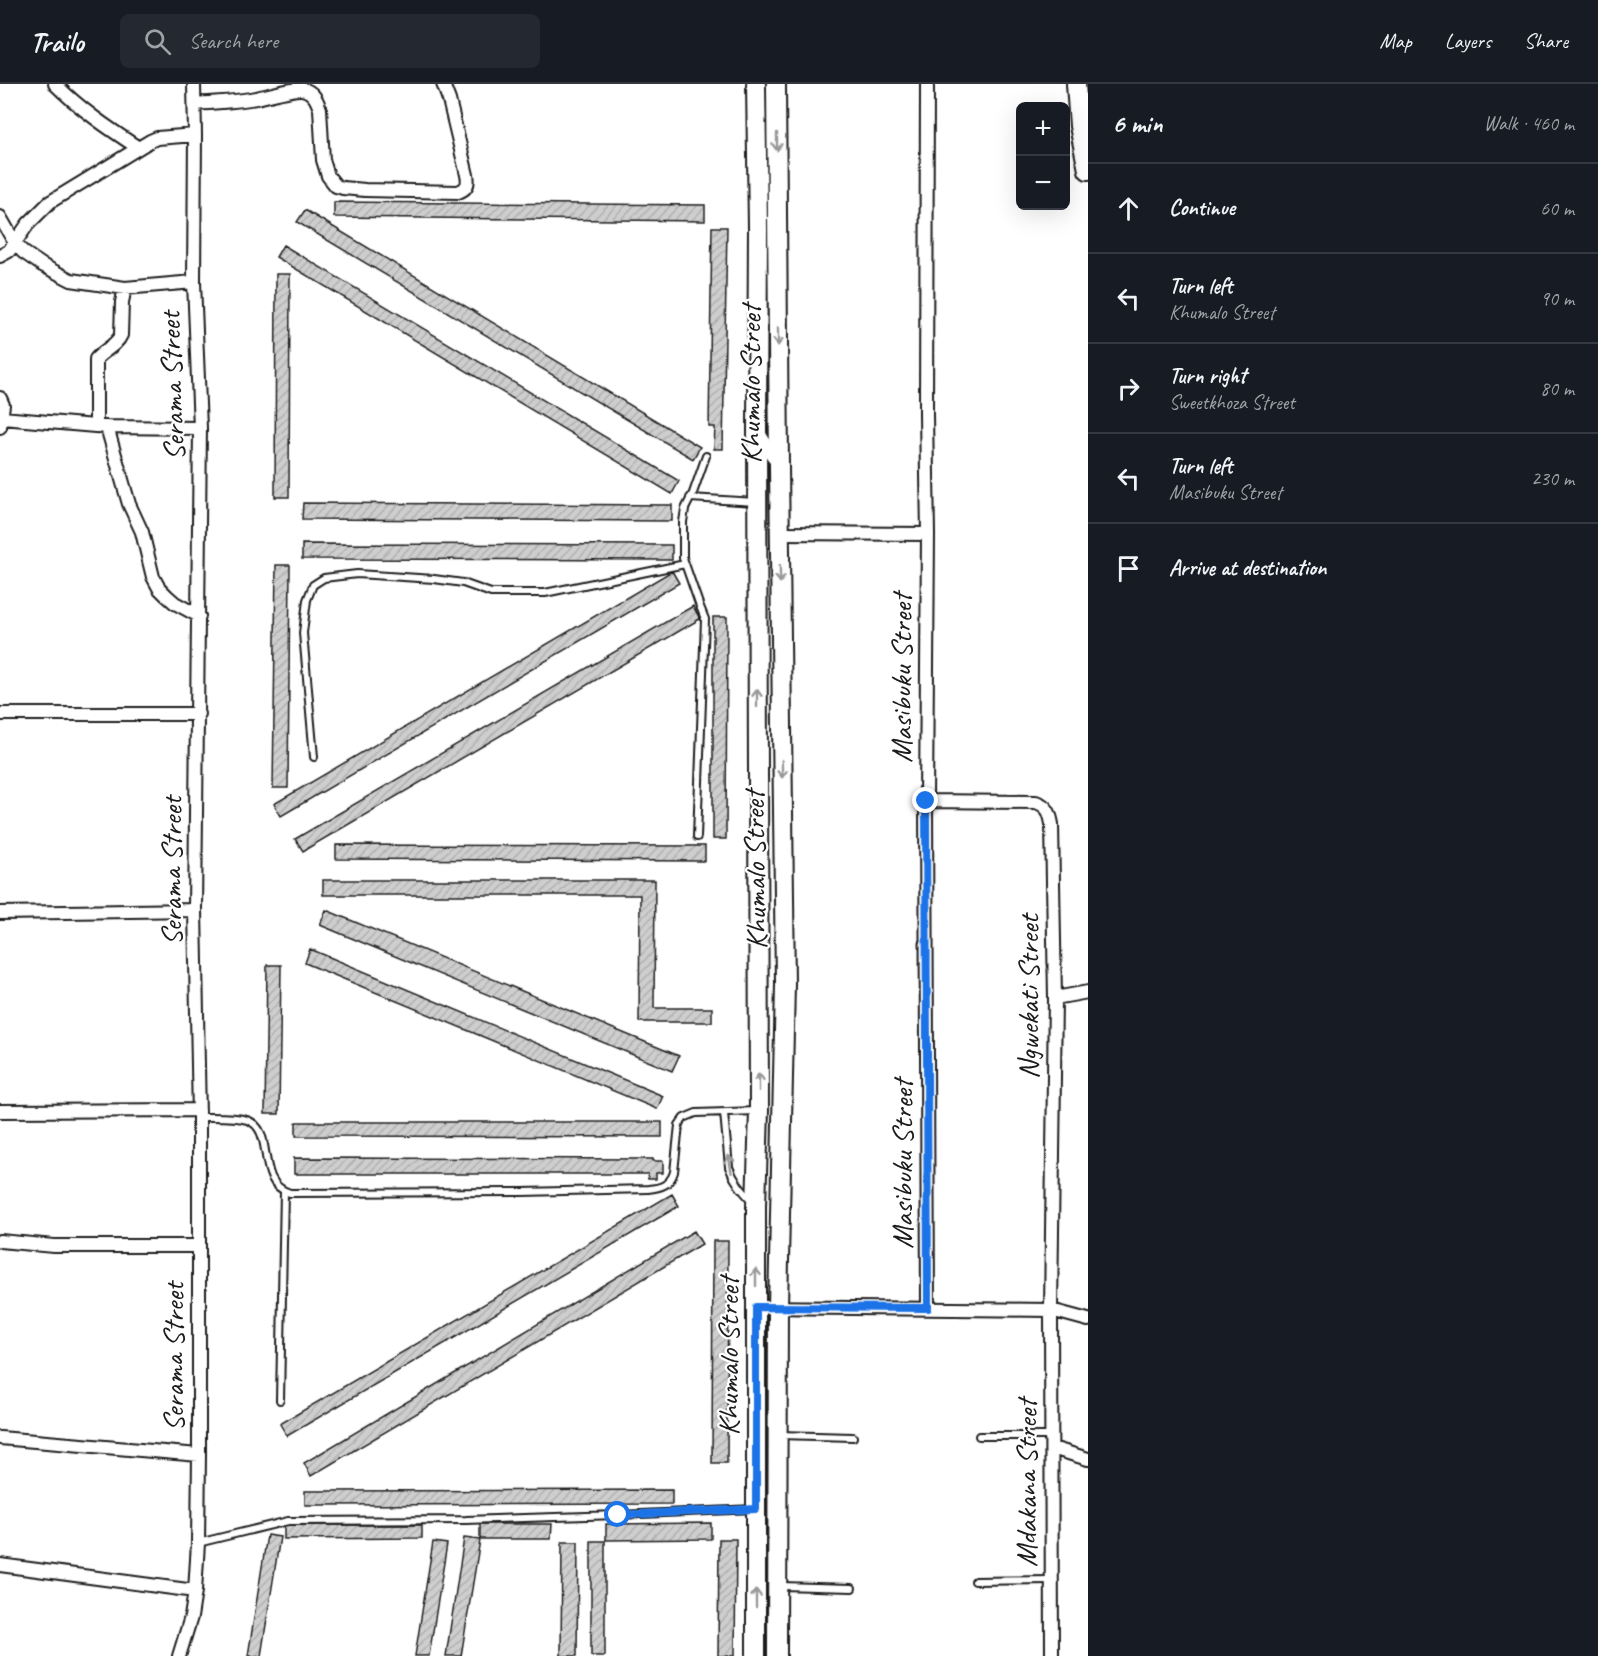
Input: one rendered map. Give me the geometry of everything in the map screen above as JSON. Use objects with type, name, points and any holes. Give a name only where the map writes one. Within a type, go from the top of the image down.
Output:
[{"type":"street","points":[[56,84],[88,114],[137,147]]},
{"type":"street","name":"Serama Street","points":[[179,1656],[191,1617],[195,1591],[199,1455],[199,1113],[195,910],[200,428],[194,282],[194,84]]},
{"type":"street","points":[[195,104],[254,99],[300,86],[315,96],[320,109],[323,160],[328,176],[336,186],[366,190],[458,192],[465,189],[468,182],[449,100],[443,84]]},
{"type":"street","name":"Khumalo Street","points":[[756,84],[759,1111],[756,1206],[756,1656]]},
{"type":"street","name":"Khumalo Street","points":[[776,84],[778,466],[785,984],[778,1307],[777,1656]]},
{"type":"street","name":"Masibuku Street","points":[[927,84],[928,1308]]},
{"type":"street","points":[[1076,84],[1079,126],[1088,170]]},
{"type":"street","points":[[0,256],[9,251],[28,224],[50,202],[83,180],[131,153],[137,147],[157,138],[195,135]]},
{"type":"street","points":[[0,217],[15,243],[33,260],[71,280],[125,288],[194,282]]},
{"type":"street","points":[[125,288],[120,340],[103,351],[96,359],[101,426],[129,504],[142,532],[153,577],[167,596],[199,616]]},
{"type":"street","points":[[0,399],[3,405],[1,423],[200,428]]},
{"type":"street","points":[[757,429],[778,466]]},
{"type":"street","points":[[779,533],[928,534]]},
{"type":"street","points":[[0,714],[198,714]]},
{"type":"street","name":"Ngwekati Street","points":[[926,801],[1028,801],[1042,804],[1049,810],[1053,833],[1055,998],[1051,1310]]},
{"type":"street","points":[[0,913],[195,910]]},
{"type":"street","points":[[1055,998],[1088,992]]},
{"type":"street","points":[[0,1111],[199,1113]]},
{"type":"street","points":[[0,1241],[54,1246],[199,1246]]},
{"type":"street","points":[[756,1307],[1051,1310],[1088,1320]]},
{"type":"street","name":"Mdakana Street","points":[[1051,1310],[1052,1656]]},
{"type":"street","points":[[0,1438],[199,1455]]},
{"type":"street","points":[[1052,1442],[1088,1459]]},
{"type":"street","points":[[0,1565],[195,1591]]},
{"type":"lane","points":[[697,837],[705,619],[683,558],[683,522],[685,509],[706,456]]},
{"type":"lane","points":[[690,498],[757,502]]},
{"type":"lane","points":[[314,757],[303,633],[307,600],[313,585],[324,578],[357,574],[434,579],[463,583],[491,593],[545,593],[685,564]]},
{"type":"lane","points":[[199,1113],[252,1122],[257,1127],[263,1141],[269,1175],[274,1183],[290,1193],[657,1189],[669,1183],[673,1178],[680,1125],[684,1118],[696,1113],[759,1111]]},
{"type":"lane","points":[[724,1113],[729,1167],[734,1180],[756,1206]]},
{"type":"lane","points":[[280,1400],[284,1191]]},
{"type":"lane","points":[[778,1436],[853,1437]]},
{"type":"lane","points":[[979,1436],[1052,1442]]},
{"type":"lane","points":[[198,1543],[288,1521],[489,1519],[756,1509]]},
{"type":"lane","points":[[975,1581],[1052,1580]]},
{"type":"lane","points":[[777,1586],[852,1588]]},
{"type":"building","points":[[334,202],[705,205],[705,221],[334,217]]},
{"type":"building","points":[[305,210],[700,447],[693,459],[297,222]]},
{"type":"building","points":[[712,227],[727,227],[723,449],[714,449],[715,427],[709,427]]},
{"type":"building","points":[[283,245],[679,481],[672,494],[276,257]]},
{"type":"building","points":[[276,274],[290,274],[289,497],[275,497]]},
{"type":"building","points":[[303,503],[672,505],[672,521],[302,519]]},
{"type":"building","points":[[302,544],[672,545],[672,560],[302,559]]},
{"type":"building","points":[[276,565],[290,565],[288,788],[273,788]]},
{"type":"building","points":[[672,571],[679,583],[281,816],[274,804]]},
{"type":"building","points":[[693,606],[700,619],[303,851],[295,839]]},
{"type":"building","points":[[713,617],[727,617],[726,839],[713,839]]},
{"type":"building","points":[[336,845],[705,846],[705,861],[336,859]]},
{"type":"building","points":[[323,880],[655,880],[654,1008],[712,1008],[712,1022],[639,1022],[640,895],[323,895]]},
{"type":"building","points":[[326,910],[679,1056],[672,1071],[320,925]]},
{"type":"building","points":[[310,949],[663,1096],[657,1109],[305,963]]},
{"type":"building","points":[[267,965],[281,965],[279,1114],[265,1114]]},
{"type":"building","points":[[296,1122],[662,1122],[662,1137],[296,1136]]},
{"type":"building","points":[[294,1158],[653,1159],[653,1161],[663,1161],[663,1173],[656,1173],[656,1179],[648,1179],[648,1174],[294,1174]]},
{"type":"building","points":[[672,1194],[679,1206],[287,1436],[280,1424]]},
{"type":"building","points":[[694,1231],[702,1244],[311,1476],[304,1463]]},
{"type":"building","points":[[713,1241],[728,1241],[727,1463],[712,1463]]},
{"type":"building","points":[[672,1490],[672,1504],[305,1505],[305,1491]]},
{"type":"building","points":[[711,1523],[711,1539],[606,1540],[606,1524]]},
{"type":"building","points":[[480,1524],[552,1524],[551,1539],[480,1539]]},
{"type":"building","points":[[284,1525],[422,1525],[422,1538],[284,1539]]},
{"type":"building","points":[[267,1535],[280,1537],[261,1656],[248,1656]]},
{"type":"building","points":[[464,1538],[480,1540],[461,1656],[446,1656]]},
{"type":"building","points":[[719,1539],[736,1539],[735,1656],[718,1656]]},
{"type":"building","points":[[591,1541],[605,1541],[605,1656],[591,1656]]},
{"type":"building","points":[[433,1542],[447,1544],[429,1656],[415,1656]]},
{"type":"building","points":[[562,1542],[578,1542],[577,1656],[561,1656]]},
{"type":"route","points":[[618,1515],[756,1509],[756,1307],[928,1308],[926,801]]}]
